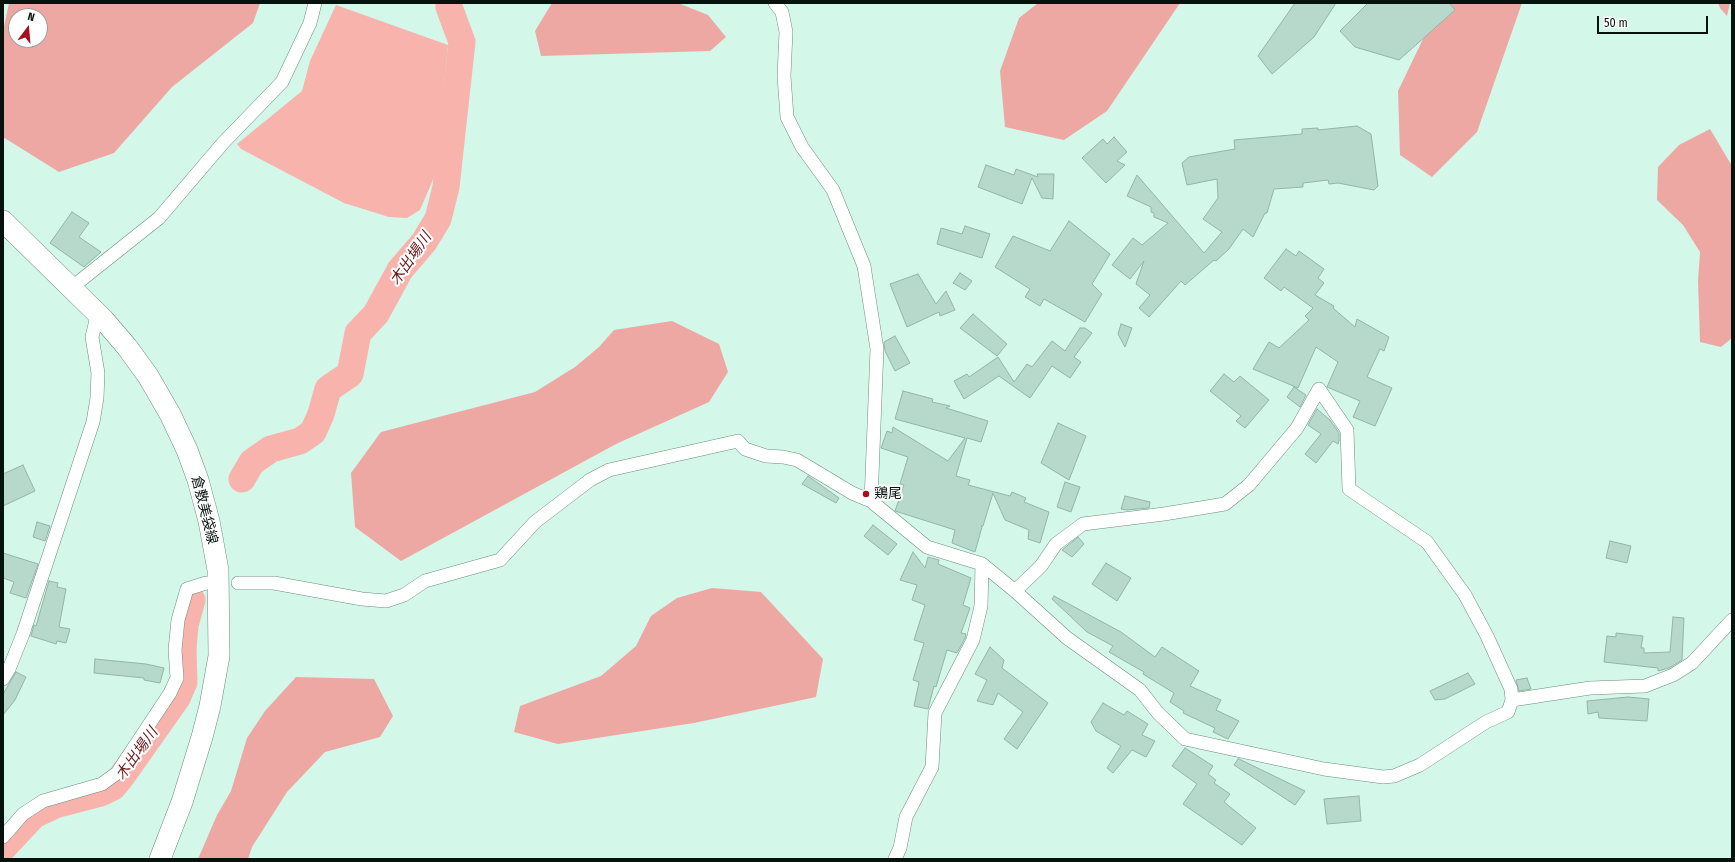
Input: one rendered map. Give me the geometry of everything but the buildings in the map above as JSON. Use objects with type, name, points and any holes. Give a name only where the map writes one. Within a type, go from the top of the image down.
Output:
[{"type":"main road","name":"倉敷美袋線","points":[[3,221],[103,319],[127,347],[148,376],[170,414],[187,450],[204,500],[218,570],[219,656],[210,706],[192,772],[160,859]]},
{"type":"street","points":[[71,288],[159,218],[223,143],[282,82],[310,23],[315,3]]},
{"type":"street","points":[[775,3],[782,12],[786,32],[784,76],[788,117],[802,147],[834,190],[864,266],[877,349],[870,501]]},
{"type":"street","points":[[3,679],[9,669],[23,634],[93,422],[97,398],[98,373],[92,337],[96,320],[103,319]]},
{"type":"street","points":[[238,583],[274,583],[386,601],[404,595],[425,581],[500,560],[535,522],[590,480],[609,470],[738,441],[745,449],[766,456],[797,460],[870,501],[927,547],[982,564],[1015,591],[1067,638],[1140,690],[1158,713],[1185,739],[1324,769],[1383,777],[1394,776],[1420,764],[1486,722],[1508,712],[1512,700],[1511,689],[1487,636],[1465,595],[1427,542],[1349,489],[1347,430],[1319,389],[1298,428],[1249,485],[1225,504],[1164,514],[1083,524],[1056,544],[1041,566],[1015,591]]},
{"type":"street","points":[[895,859],[900,848],[906,817],[932,767],[935,713],[973,640],[981,606],[982,564]]},
{"type":"street","points":[[3,837],[23,814],[43,801],[102,784],[117,773],[170,693],[178,678],[175,650],[178,620],[187,589],[206,583]]},
{"type":"street","points":[[1512,700],[1590,688],[1645,686],[1674,675],[1692,663],[1732,620]]},
{"type":"shaded area","points":[[9,3],[260,3],[253,23],[172,87],[114,153],[59,172],[3,137],[3,31]]},
{"type":"shaded area","points":[[552,3],[678,3],[708,15],[726,37],[710,51],[541,56],[535,31]]},
{"type":"shaded area","points":[[1038,3],[1180,3],[1107,111],[1064,140],[1005,127],[1000,71],[1019,18]]},
{"type":"shaded area","points":[[1445,3],[1522,3],[1477,132],[1432,177],[1400,155],[1398,91],[1424,37]]},
{"type":"shaded area","points":[[1718,3],[1730,3],[1727,16],[1720,8]]},
{"type":"shaded area","points":[[336,5],[448,45],[435,175],[420,210],[407,218],[389,217],[344,203],[241,149],[237,144],[302,91],[310,61]]},
{"type":"shaded area","points":[[1710,129],[1732,166],[1732,338],[1721,347],[1700,342],[1698,281],[1700,252],[1683,225],[1657,200],[1658,167],[1679,145]]},
{"type":"shaded area","points":[[672,321],[719,344],[728,372],[709,402],[616,444],[401,561],[355,527],[351,473],[381,432],[535,392],[575,367],[599,347],[614,330]]},
{"type":"shaded area","points":[[712,588],[761,592],[823,659],[816,697],[694,723],[558,744],[514,732],[520,706],[601,676],[636,646],[651,616],[677,598]]},
{"type":"shaded area","points":[[296,677],[374,679],[393,716],[380,737],[325,752],[287,792],[252,847],[248,859],[198,859],[217,815],[231,791],[247,738],[265,711]]},
{"type":"waterway","name":"木出場川","points":[[242,479],[252,462],[271,449],[300,441],[313,432],[321,414],[328,389],[350,374],[358,333],[376,314],[400,270],[424,242],[438,219],[446,187],[462,42],[449,7],[449,3]]},
{"type":"waterway","name":"木出場川","points":[[3,848],[34,815],[55,805],[101,793],[113,787],[122,776],[177,698],[184,682],[183,650],[185,625],[192,600]]},
{"type":"place","name":"鶏尾","points":[[866,494]]}]
